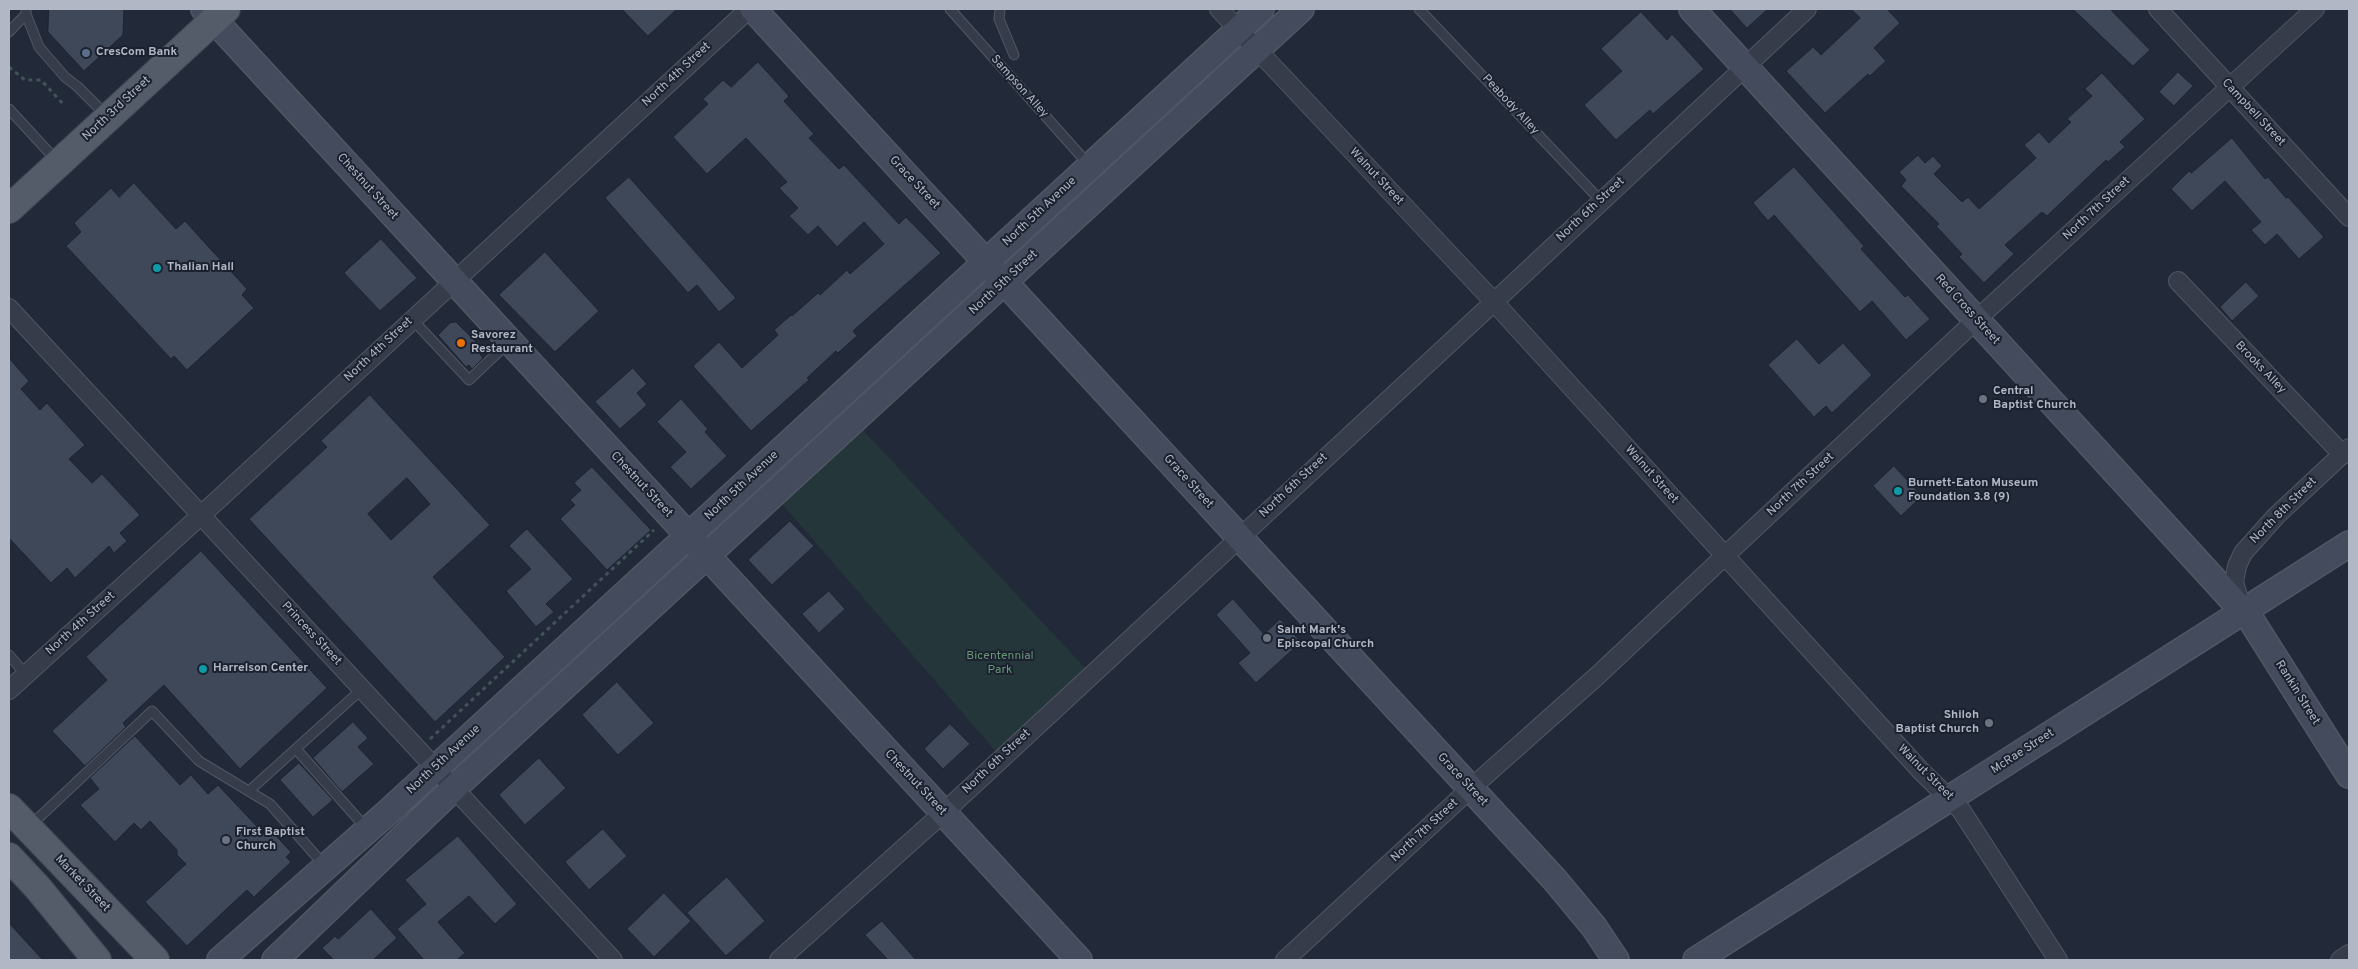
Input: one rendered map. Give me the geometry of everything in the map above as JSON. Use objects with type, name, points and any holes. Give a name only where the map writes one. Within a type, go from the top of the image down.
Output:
[{"type":"main road","name":"North 3rd Street","points":[[9,209],[108,117],[215,12]]},
{"type":"main road","name":"Market Street","points":[[9,808],[155,960]]},
{"type":"main road","points":[[9,857],[38,888],[97,960]]},
{"type":"street","name":"North 4th Street","points":[[9,690],[749,9]]},
{"type":"street","name":"Grace Street","points":[[753,9],[1006,281],[1555,880],[1594,927],[1616,960]]},
{"type":"street","name":"Walnut Street","points":[[1219,9],[1494,302],[1921,771],[1950,798],[1966,818],[2058,960]]},
{"type":"street","name":"North 5th Avenue","points":[[220,960],[435,769],[1089,165],[1261,9]]},
{"type":"street","name":"North 5th Street","points":[[706,556],[1301,9]]},
{"type":"street","name":"Red Cross Street","points":[[1692,9],[2243,611]]},
{"type":"street","name":"North 6th Street","points":[[779,960],[1494,302],[1806,9]]},
{"type":"street","name":"Campbell Street","points":[[2158,9],[2349,217]]},
{"type":"street","name":"North 7th Street","points":[[1285,960],[1470,789],[1597,676],[1976,320],[2315,9]]},
{"type":"street","name":"Chestnut Street","points":[[215,12],[453,282],[1079,960]]},
{"type":"street","name":"Brooks Alley","points":[[2178,281],[2346,452]]},
{"type":"street","name":"Princess Street","points":[[9,308],[613,960]]},
{"type":"street","name":"North 8th Street","points":[[2243,611],[2234,582],[2237,566],[2244,553],[2276,516],[2346,452]]},
{"type":"street","name":"McRae Street","points":[[1696,960],[2349,544]]},
{"type":"street","points":[[275,960],[454,788],[706,556]]},
{"type":"street","name":"Rankin Street","points":[[2243,611],[2251,620],[2349,776]]},
{"type":"street","points":[[2340,960],[2349,954]]},
{"type":"lane","name":"Sampson Alley","points":[[950,9],[1089,165]]},
{"type":"lane","points":[[1000,9],[999,19],[1014,56]]},
{"type":"lane","name":"Peabody Alley","points":[[1419,9],[1601,201]]},
{"type":"lane","points":[[9,32],[26,12],[39,47],[65,77],[78,86],[108,117]]},
{"type":"lane","points":[[9,109],[58,163]]},
{"type":"lane","points":[[412,318],[469,380],[509,342]]},
{"type":"lane","points":[[9,655],[26,675]]},
{"type":"lane","points":[[249,791],[362,689]]},
{"type":"lane","points":[[28,828],[152,711],[199,761],[270,804],[326,867]]},
{"type":"lane","points":[[296,749],[368,830]]},
{"type":"path","points":[[9,67],[24,80],[42,80],[64,105]]},
{"type":"path","points":[[438,731],[669,516]]},
{"type":"green space","name":"Bicentennial Park","points":[[858,425],[1089,672],[999,755],[778,499]]},
{"type":"building","name":"CresCom Bank","points":[[49,9],[124,9],[123,35],[84,71],[48,32]]},
{"type":"building","points":[[622,9],[677,9],[648,36]]},
{"type":"building","points":[[1730,9],[1768,9],[1747,28]]},
{"type":"building","points":[[1851,9],[1887,9],[1900,23],[1874,48],[1886,61],[1870,76],[1868,74],[1825,113],[1786,71],[1813,47],[1821,55],[1860,18]]},
{"type":"building","points":[[2073,9],[2110,9],[2150,50],[2133,66]]},
{"type":"building","points":[[1641,12],[1667,40],[1672,34],[1704,69],[1653,114],[1650,110],[1616,140],[1584,105],[1622,71],[1601,49]]},
{"type":"building","points":[[758,62],[789,96],[784,101],[814,134],[809,138],[839,169],[844,165],[899,224],[906,217],[941,253],[853,331],[857,336],[838,353],[836,351],[807,378],[809,380],[751,431],[693,366],[719,342],[742,368],[778,335],[774,330],[791,315],[818,293],[820,295],[847,270],[850,274],[884,244],[864,222],[837,247],[818,226],[808,235],[789,216],[798,208],[779,188],[787,182],[746,138],[707,174],[673,137],[708,104],[703,99],[723,80],[731,87]]},
{"type":"building","points":[[2178,72],[2193,86],[2174,106],[2159,92]]},
{"type":"building","points":[[2102,73],[2145,119],[2120,142],[2125,147],[2108,162],[2106,160],[2047,216],[2042,212],[2005,245],[2014,254],[1984,283],[1959,257],[1962,254],[1936,226],[1939,224],[1901,186],[1906,180],[1899,172],[1918,155],[1925,163],[1933,156],[1942,166],[1934,174],[1962,202],[1968,197],[1979,209],[2036,158],[2024,145],[2039,132],[2049,143],[2071,122],[2067,119],[2092,96],[2085,89]]},
{"type":"building","points":[[2232,138],[2265,179],[2268,177],[2324,237],[2299,259],[2277,234],[2265,245],[2251,230],[2261,222],[2225,181],[2192,211],[2171,189],[2189,171],[2191,173]]},
{"type":"building","points":[[1794,167],[1864,246],[1861,249],[1905,297],[1908,295],[1930,319],[1906,340],[1872,301],[1860,312],[1774,215],[1768,221],[1753,203]]},
{"type":"building","points":[[629,177],[736,298],[719,312],[697,285],[688,293],[605,198]]},
{"type":"building","name":"Thalian Hall","points":[[134,183],[176,229],[185,221],[247,289],[242,295],[254,308],[187,370],[174,356],[171,359],[66,246],[81,232],[74,223],[111,188],[119,197]]},
{"type":"building","points":[[381,239],[417,278],[380,311],[344,273]]},
{"type":"building","points":[[545,252],[599,311],[555,352],[499,295]]},
{"type":"building","points":[[2246,282],[2259,296],[2232,321],[2220,307]]},
{"type":"building","name":"Savorez Restaurant","points":[[456,322],[484,350],[480,354],[483,358],[472,369],[469,365],[466,367],[438,335],[450,323]]},
{"type":"building","points":[[1797,339],[1819,364],[1843,343],[1872,375],[1832,413],[1826,406],[1814,417],[1768,365]]},
{"type":"building","points":[[9,358],[29,381],[21,389],[40,410],[47,403],[85,445],[69,459],[92,483],[102,474],[140,515],[120,533],[127,541],[114,553],[109,546],[75,578],[67,568],[51,583],[9,538]]},
{"type":"building","points":[[633,368],[647,384],[637,393],[647,405],[620,429],[595,402]]},
{"type":"building","points":[[370,395],[490,525],[433,577],[505,657],[435,722],[249,519],[327,447],[321,441]],"holes":[[[407,478],[430,504],[391,540],[368,514]]]},
{"type":"building","points":[[681,399],[708,429],[705,432],[727,456],[691,489],[670,467],[686,452],[657,422]]},
{"type":"building","name":"Burnett-Eaton Museum Foundation 3.8 (9)","points":[[1894,466],[1922,496],[1901,516],[1873,486]]},
{"type":"building","points":[[592,467],[651,530],[607,570],[560,519],[575,505],[570,500],[581,490],[574,483]]},
{"type":"building","points":[[790,521],[814,546],[772,585],[748,560]]},
{"type":"building","points":[[527,529],[573,579],[546,604],[554,612],[536,627],[506,591],[531,569],[509,546]]},
{"type":"building","name":"Harrelson Center","points":[[201,551],[327,688],[240,769],[164,685],[123,723],[126,727],[85,766],[52,731],[107,680],[86,657]]},
{"type":"building","points":[[829,591],[845,609],[819,633],[802,614]]},
{"type":"building","name":"Saint Mark's Episcopal Church","points":[[1233,599],[1264,634],[1280,619],[1301,642],[1256,683],[1238,663],[1250,653],[1216,615]]},
{"type":"building","points":[[617,682],[654,723],[618,755],[582,715]]},
{"type":"building","points":[[353,722],[368,738],[358,747],[374,764],[342,792],[313,758]]},
{"type":"building","points":[[950,724],[970,744],[943,769],[924,749]]},
{"type":"building","name":"First Baptist Church","points":[[135,736],[180,785],[191,775],[208,794],[218,785],[265,835],[270,829],[291,852],[286,857],[291,862],[254,897],[247,890],[187,946],[145,902],[186,864],[177,855],[177,850],[150,821],[141,830],[134,823],[115,842],[80,805],[99,789],[90,778]]},
{"type":"building","points":[[539,758],[566,788],[525,825],[499,795]]},
{"type":"building","points":[[299,763],[333,800],[313,817],[280,780]]},
{"type":"building","points":[[603,829],[627,856],[589,890],[565,862]]},
{"type":"building","points":[[458,836],[517,904],[495,924],[469,896],[438,922],[465,953],[457,960],[424,960],[397,929],[426,904],[405,880]]},
{"type":"building","points":[[727,877],[765,921],[726,956],[687,913]]},
{"type":"building","points":[[664,893],[691,921],[654,957],[627,929]]},
{"type":"building","points":[[371,909],[397,938],[373,960],[334,960],[322,948],[335,936],[338,939]]},
{"type":"building","points":[[882,921],[916,960],[888,960],[865,935]]},
{"type":"building","points":[[9,923],[43,960],[9,960]]},
{"type":"place","name":"CresCom Bank","points":[[86,53]]},
{"type":"place","name":"Thalian Hall","points":[[157,268]]},
{"type":"place","name":"Savorez Restaurant","points":[[461,343]]},
{"type":"place","name":"Central Baptist Church","points":[[1983,399]]},
{"type":"place","name":"Burnett-Eaton Museum Foundation 3.8 (9)","points":[[1898,491]]},
{"type":"place","name":"Saint Mark's Episcopal Church","points":[[1267,638]]},
{"type":"place","name":"Harrelson Center","points":[[203,669]]},
{"type":"place","name":"Shiloh Baptist Church","points":[[1989,723]]},
{"type":"place","name":"First Baptist Church","points":[[226,840]]}]
